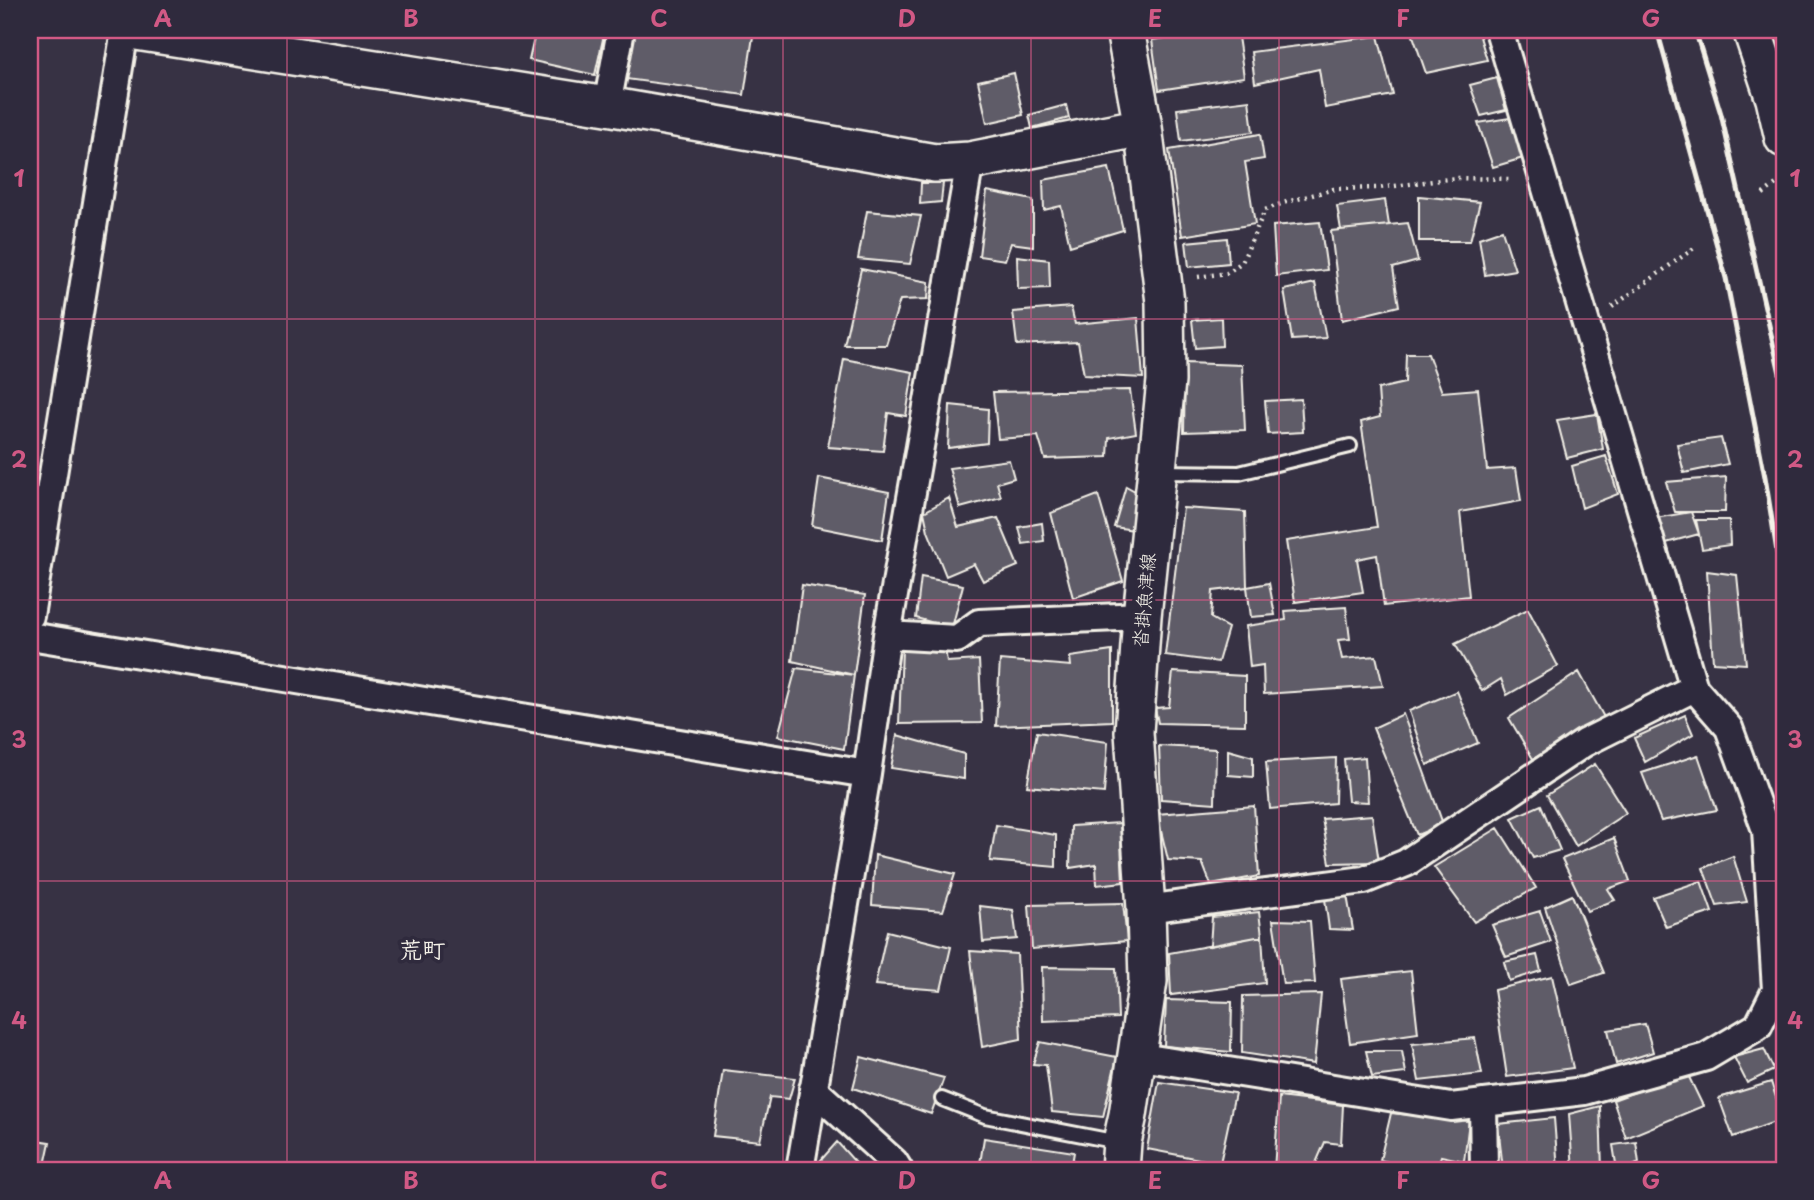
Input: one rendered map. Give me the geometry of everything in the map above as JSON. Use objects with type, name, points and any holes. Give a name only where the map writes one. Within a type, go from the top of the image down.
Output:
[{"type":"street","points":[[30,616],[127,30],[607,106],[935,163],[970,161],[1143,127]]},
{"type":"street","points":[[607,106],[621,30]]},
{"type":"street","name":"沓掛魚津線","points":[[1121,1156],[1148,981],[1134,732],[1142,616],[1166,381],[1165,302],[1143,127],[1125,30]]},
{"type":"street","points":[[1135,1056],[1451,1107],[1584,1091],[1706,1058],[1758,1026],[1776,990],[1775,827],[1729,728],[1694,688],[1499,30]]},
{"type":"street","points":[[1752,30],[1780,97],[1784,138]]},
{"type":"street","points":[[800,1170],[867,774],[887,635],[970,161]]},
{"type":"street","points":[[887,635],[957,639],[979,623],[1142,616]]},
{"type":"street","points":[[30,636],[867,774]]},
{"type":"street","points":[[1146,909],[1364,880],[1406,863],[1584,743],[1694,688]]},
{"type":"street","points":[[814,1089],[894,1162],[899,1170]]},
{"type":"street","points":[[1483,1103],[1484,1170]]},
{"type":"lane","points":[[1157,472],[1238,473],[1350,446]]},
{"type":"lane","points":[[943,1099],[985,1116],[1121,1156]]},
{"type":"path","points":[[1162,282],[1227,273],[1242,262],[1265,210],[1334,189],[1379,188],[1456,178],[1543,180]]},
{"type":"path","points":[[1763,194],[1784,178]]},
{"type":"path","points":[[1586,327],[1694,247]]},
{"type":"building","points":[[536,30],[605,30],[595,75],[529,60]]},
{"type":"building","points":[[633,30],[754,30],[744,95],[626,79]]},
{"type":"building","points":[[993,30],[1037,30],[994,37]]},
{"type":"building","points":[[1148,30],[1192,30],[1149,36]]},
{"type":"building","points":[[1237,30],[1244,77],[1159,90],[1152,40]]},
{"type":"building","points":[[1411,30],[1478,30],[1487,60],[1426,73]]},
{"type":"building","points":[[1378,36],[1393,95],[1325,108],[1319,69],[1255,83],[1251,52]]},
{"type":"building","points":[[1014,73],[1023,115],[987,123],[978,81]]},
{"type":"building","points":[[1497,78],[1506,110],[1481,116],[1470,85]]},
{"type":"building","points":[[1249,100],[1253,132],[1181,141],[1177,109]]},
{"type":"building","points":[[1066,105],[1069,118],[1032,128],[1029,115]]},
{"type":"building","points":[[1509,118],[1523,158],[1493,167],[1478,123]]},
{"type":"building","points":[[1260,134],[1264,159],[1245,162],[1255,224],[1182,236],[1169,150]]},
{"type":"building","points":[[1109,168],[1123,230],[1070,246],[1061,206],[1044,210],[1043,180]]},
{"type":"building","points":[[921,183],[943,183],[941,202],[920,204]]},
{"type":"building","points":[[987,191],[1033,200],[1033,246],[1011,243],[1005,260],[979,256]]},
{"type":"building","points":[[1419,196],[1480,202],[1470,241],[1419,241]]},
{"type":"building","points":[[1385,200],[1389,225],[1341,230],[1337,206]]},
{"type":"building","points":[[867,211],[921,216],[910,264],[858,259]]},
{"type":"building","points":[[1320,222],[1327,270],[1276,276],[1273,226]]},
{"type":"building","points":[[1408,223],[1418,261],[1393,268],[1399,306],[1342,320],[1331,231]]},
{"type":"building","points":[[1502,230],[1515,270],[1485,275],[1479,238]]},
{"type":"building","points":[[1227,238],[1229,263],[1189,267],[1186,242]]},
{"type":"building","points":[[1017,256],[1049,260],[1050,288],[1018,289]]},
{"type":"building","points":[[861,269],[929,282],[928,299],[900,300],[886,345],[844,345]]},
{"type":"building","points":[[1315,283],[1326,338],[1292,340],[1284,290]]},
{"type":"building","points":[[1071,307],[1075,324],[1138,318],[1143,378],[1084,375],[1078,342],[1017,345],[1013,312]]},
{"type":"building","points":[[1221,318],[1222,346],[1195,348],[1192,320]]},
{"type":"building","points":[[1406,354],[1428,354],[1442,392],[1478,389],[1487,470],[1516,468],[1521,501],[1460,512],[1469,596],[1384,606],[1377,555],[1357,559],[1363,592],[1295,602],[1286,541],[1377,527],[1361,422],[1380,417],[1378,389],[1405,383]]},
{"type":"building","points":[[844,359],[913,372],[906,416],[888,413],[883,451],[828,447]]},
{"type":"building","points":[[1185,363],[1242,365],[1245,430],[1184,432]]},
{"type":"building","points":[[1130,390],[1136,433],[1109,438],[1108,457],[1045,459],[1038,436],[998,439],[993,392]]},
{"type":"building","points":[[1301,399],[1303,432],[1268,434],[1265,401]]},
{"type":"building","points":[[950,405],[988,409],[987,443],[948,448]]},
{"type":"building","points":[[1597,414],[1603,449],[1567,458],[1557,420]]},
{"type":"building","points":[[1721,438],[1728,464],[1684,473],[1677,444]]},
{"type":"building","points":[[1606,456],[1618,494],[1582,508],[1572,466]]},
{"type":"building","points":[[1009,460],[1014,478],[997,483],[1001,497],[960,508],[949,468]]},
{"type":"building","points":[[1726,477],[1725,512],[1675,512],[1666,482]]},
{"type":"building","points":[[819,478],[889,492],[882,540],[812,526]]},
{"type":"building","points":[[1126,486],[1142,495],[1134,530],[1114,527]]},
{"type":"building","points":[[1098,495],[1123,581],[1073,598],[1051,513]]},
{"type":"building","points":[[949,498],[958,527],[998,518],[1018,566],[983,581],[974,564],[946,576],[928,531],[924,512]]},
{"type":"building","points":[[1183,508],[1245,512],[1247,587],[1213,591],[1211,618],[1228,628],[1218,662],[1165,655]]},
{"type":"building","points":[[1691,512],[1699,534],[1666,543],[1655,518]]},
{"type":"building","points":[[1696,520],[1729,520],[1730,545],[1702,549]]},
{"type":"building","points":[[1042,523],[1044,541],[1023,544],[1019,527]]},
{"type":"building","points":[[1707,571],[1737,575],[1746,664],[1713,662]]},
{"type":"building","points":[[921,577],[963,585],[952,628],[916,618]]},
{"type":"building","points":[[1269,583],[1275,615],[1251,617],[1247,587]]},
{"type":"building","points":[[802,585],[865,595],[854,675],[792,661]]},
{"type":"building","points":[[1346,607],[1350,639],[1338,640],[1342,659],[1376,656],[1383,686],[1264,694],[1263,665],[1250,667],[1246,626],[1286,620],[1285,611]]},
{"type":"building","points":[[1528,609],[1558,666],[1507,695],[1501,679],[1482,691],[1455,644]]},
{"type":"building","points":[[945,648],[947,662],[979,660],[982,723],[899,724],[902,649]]},
{"type":"building","points":[[1112,651],[1112,721],[996,726],[1000,660],[1071,666],[1070,657]]},
{"type":"building","points":[[796,668],[854,675],[844,749],[778,736]]},
{"type":"building","points":[[1173,672],[1245,676],[1245,725],[1158,723],[1155,708],[1169,707]]},
{"type":"building","points":[[1579,672],[1605,719],[1533,759],[1509,718]]},
{"type":"building","points":[[1457,691],[1478,743],[1427,765],[1409,711]]},
{"type":"building","points":[[1403,714],[1443,824],[1417,835],[1373,728]]},
{"type":"building","points":[[1685,715],[1693,734],[1645,762],[1634,738]]},
{"type":"building","points":[[1037,732],[1108,742],[1104,793],[1027,786]]},
{"type":"building","points":[[897,735],[964,754],[964,779],[891,768]]},
{"type":"building","points":[[1159,746],[1216,749],[1215,803],[1161,799]]},
{"type":"building","points":[[1228,750],[1253,757],[1253,777],[1228,775]]},
{"type":"building","points":[[1698,755],[1717,810],[1661,821],[1642,773]]},
{"type":"building","points":[[1365,757],[1368,802],[1348,801],[1344,759]]},
{"type":"building","points":[[1336,758],[1335,803],[1270,809],[1266,762]]},
{"type":"building","points":[[1595,764],[1626,813],[1576,846],[1547,795]]},
{"type":"building","points":[[1541,805],[1560,850],[1533,858],[1512,818]]},
{"type":"building","points":[[1254,806],[1259,876],[1211,885],[1202,862],[1168,860],[1157,814]]},
{"type":"building","points":[[1372,815],[1379,862],[1330,863],[1322,819]]},
{"type":"building","points":[[1120,823],[1123,882],[1097,885],[1096,864],[1070,868],[1071,826]]},
{"type":"building","points":[[996,825],[1056,835],[1056,867],[990,861]]},
{"type":"building","points":[[1498,828],[1536,888],[1474,922],[1434,867]]},
{"type":"building","points":[[1614,838],[1630,881],[1608,889],[1615,900],[1587,911],[1562,859]]},
{"type":"building","points":[[875,855],[955,874],[943,911],[872,905]]},
{"type":"building","points":[[1733,856],[1747,902],[1717,906],[1703,868]]},
{"type":"building","points":[[1701,881],[1712,912],[1666,927],[1653,897]]},
{"type":"building","points":[[1347,895],[1353,930],[1329,929],[1325,899]]},
{"type":"building","points":[[1572,895],[1604,973],[1571,984],[1545,907]]},
{"type":"building","points":[[1123,903],[1127,941],[1032,949],[1029,905]]},
{"type":"building","points":[[980,906],[1013,910],[1017,939],[983,942]]},
{"type":"building","points":[[1540,911],[1551,942],[1506,957],[1492,925]]},
{"type":"building","points":[[1259,912],[1262,936],[1210,946],[1212,917]]},
{"type":"building","points":[[1273,920],[1310,921],[1315,983],[1283,984]]},
{"type":"building","points":[[887,931],[951,947],[941,990],[875,985]]},
{"type":"building","points":[[1262,936],[1265,983],[1171,995],[1169,953]]},
{"type":"building","points":[[970,951],[1017,954],[1021,1039],[982,1047]]},
{"type":"building","points":[[1537,955],[1541,971],[1509,981],[1504,962]]},
{"type":"building","points":[[1042,967],[1116,968],[1118,1018],[1043,1021]]},
{"type":"building","points":[[1411,971],[1418,1033],[1350,1043],[1341,979]]},
{"type":"building","points":[[1552,976],[1573,1068],[1507,1077],[1494,990]]},
{"type":"building","points":[[1321,994],[1314,1064],[1242,1053],[1243,996]]},
{"type":"building","points":[[1166,1000],[1232,1002],[1231,1052],[1164,1046]]},
{"type":"building","points":[[1645,1024],[1653,1052],[1616,1064],[1608,1030]]},
{"type":"building","points":[[1475,1038],[1482,1074],[1419,1081],[1412,1044]]},
{"type":"building","points":[[1040,1042],[1117,1057],[1103,1117],[1052,1112],[1046,1065],[1033,1064]]},
{"type":"building","points":[[1764,1049],[1774,1070],[1747,1083],[1734,1057]]},
{"type":"building","points":[[1366,1051],[1402,1051],[1406,1073],[1372,1077]]},
{"type":"building","points":[[861,1057],[944,1078],[931,1114],[853,1088]]},
{"type":"building","points":[[723,1070],[795,1078],[789,1099],[770,1097],[760,1141],[713,1136]]},
{"type":"building","points":[[1687,1073],[1703,1106],[1626,1138],[1613,1100]]},
{"type":"building","points":[[1159,1082],[1235,1093],[1220,1163],[1147,1149]]},
{"type":"building","points":[[1771,1082],[1783,1119],[1733,1137],[1719,1098]]},
{"type":"building","points":[[1279,1097],[1343,1105],[1341,1144],[1325,1142],[1313,1170],[1274,1170]]},
{"type":"building","points":[[1600,1106],[1602,1170],[1573,1170],[1569,1114]]},
{"type":"building","points":[[1391,1113],[1469,1121],[1464,1161],[1441,1156],[1436,1170],[1420,1170],[1380,1160]]},
{"type":"building","points":[[1554,1118],[1558,1170],[1503,1170],[1498,1124]]},
{"type":"building","points":[[984,1138],[1074,1152],[1071,1170],[979,1170]]},
{"type":"building","points":[[30,1139],[50,1142],[44,1170],[30,1170]]},
{"type":"building","points":[[837,1142],[856,1163],[847,1170],[812,1170]]},
{"type":"building","points":[[1636,1142],[1639,1163],[1625,1170],[1617,1170],[1613,1145]]},
{"type":"building","points":[[1150,1169],[1205,1170],[1150,1170]]},
{"type":"railway","points":[[1657,30],[1726,278],[1765,477],[1784,595]]},
{"type":"railway","points":[[1695,30],[1721,114],[1784,391]]},
{"type":"district","name":"荒町","points":[[422,950]]}]
